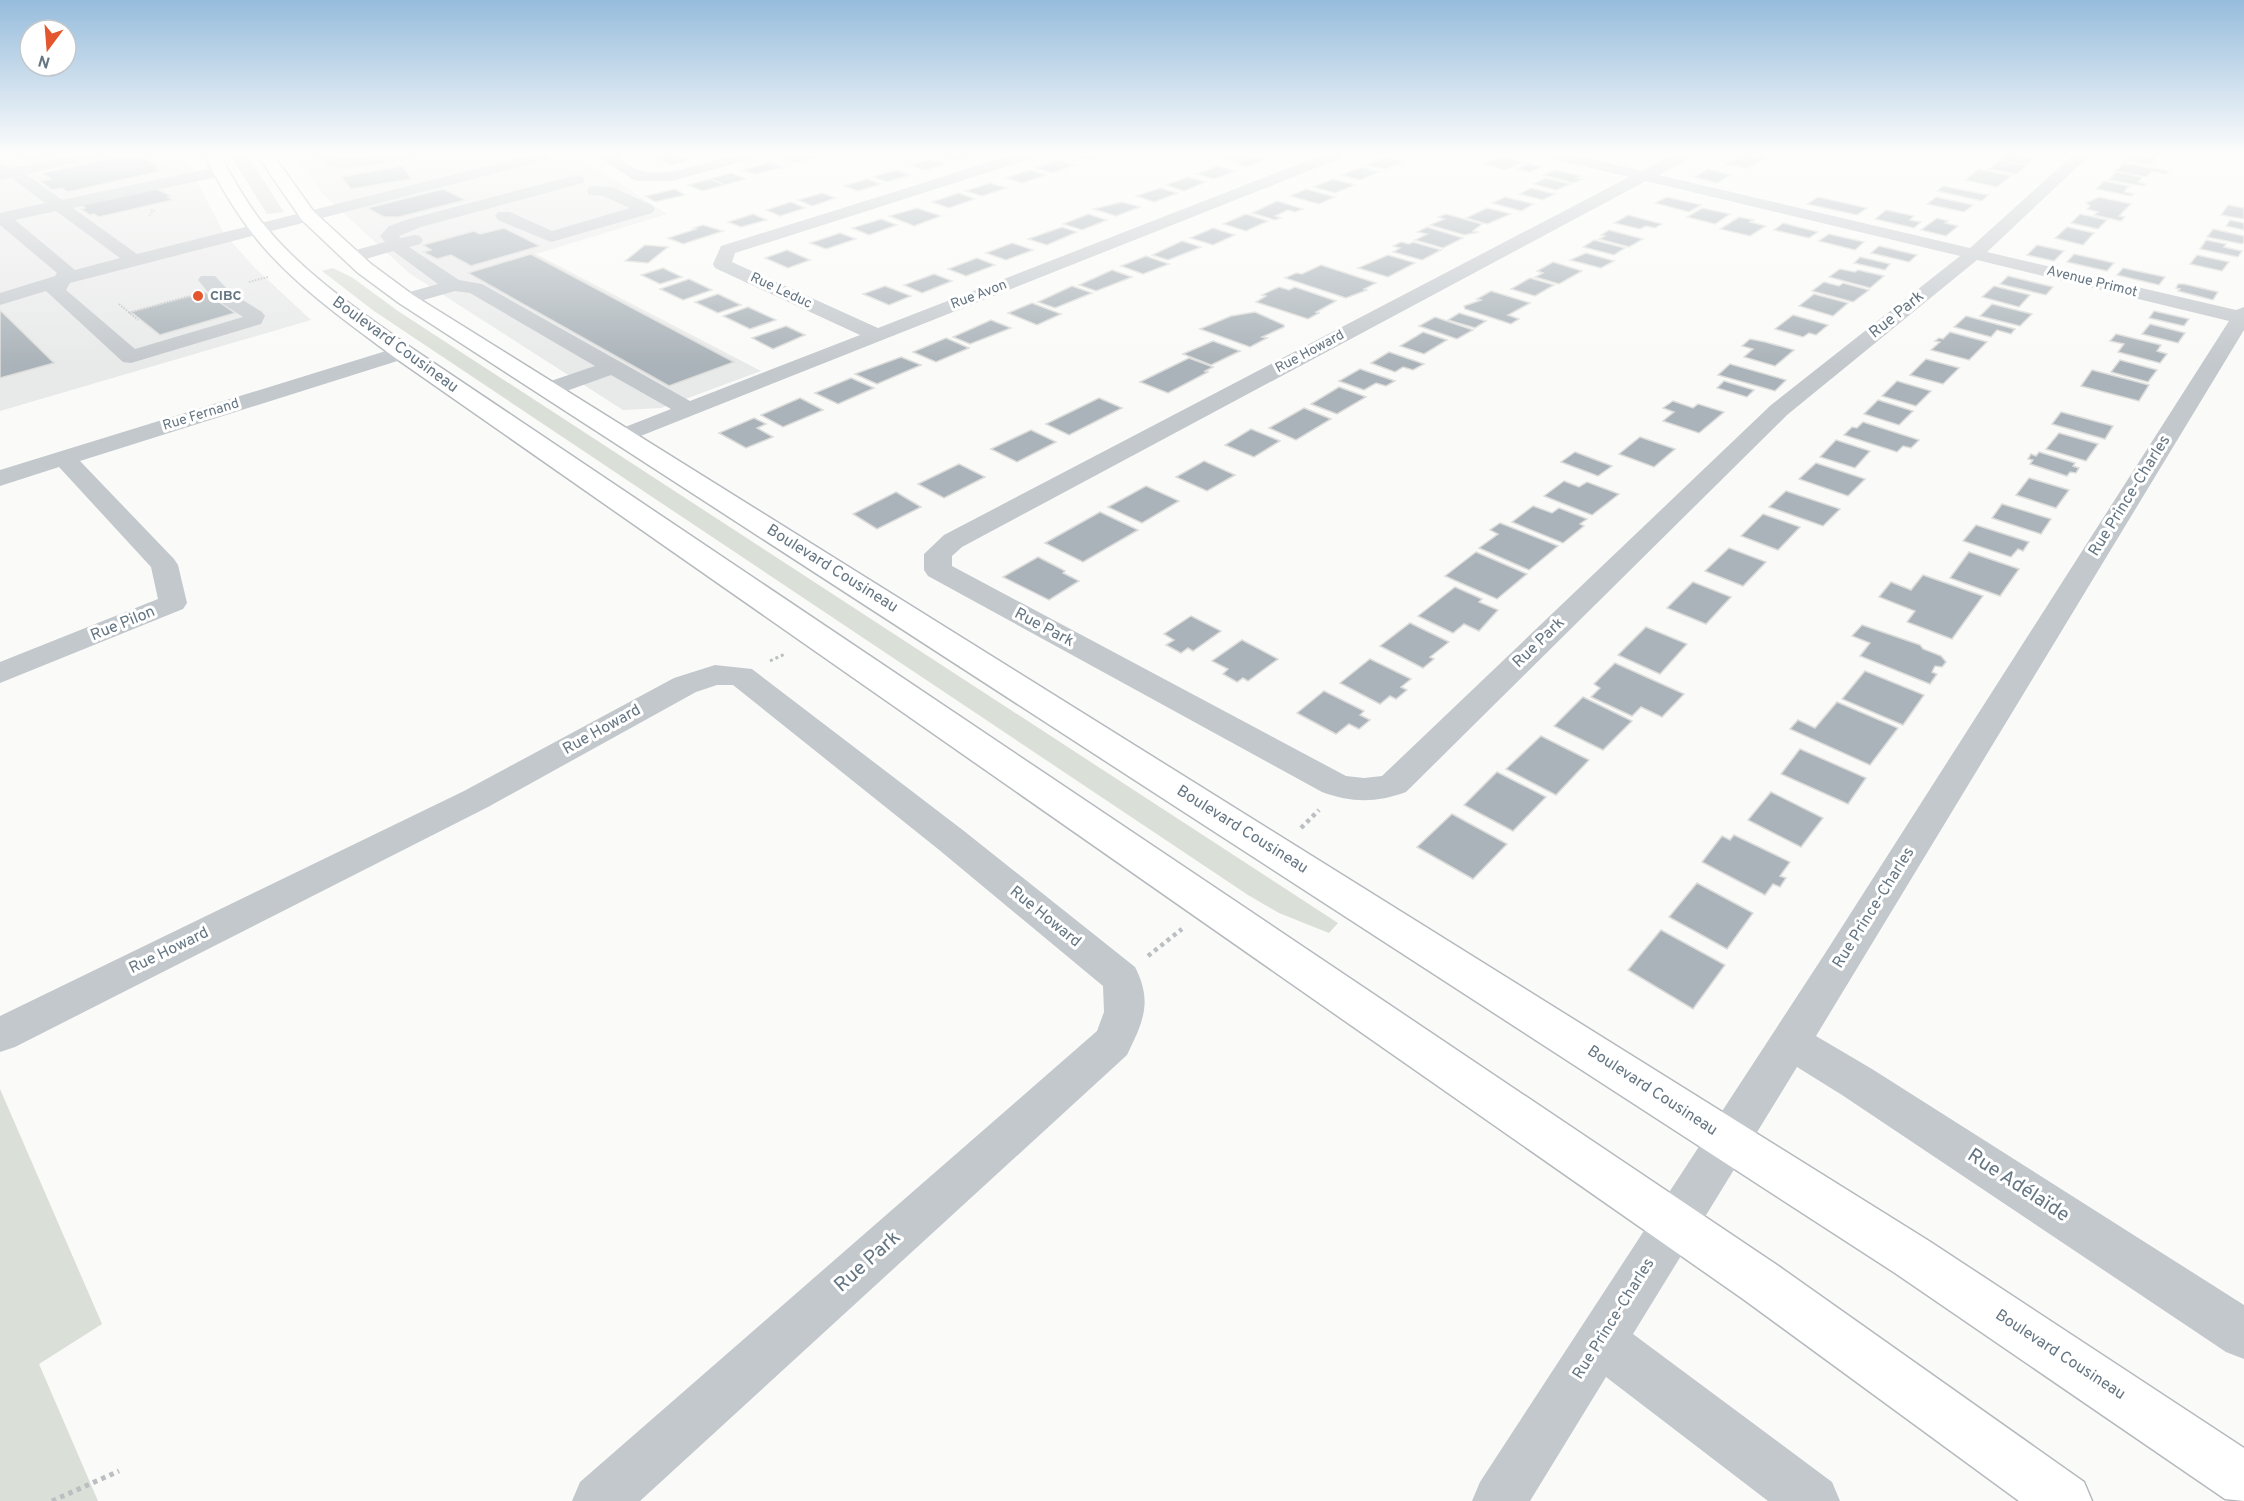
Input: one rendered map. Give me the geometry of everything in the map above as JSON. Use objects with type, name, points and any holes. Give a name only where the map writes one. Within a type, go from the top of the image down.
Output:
[{"type":"main road","name":"Boulevard Cousineau","points":[[255,225],[315,285],[402,352],[1838,1336],[2065,1501]]},
{"type":"main road","name":"Boulevard Cousineau","points":[[318,225],[352,257],[406,299],[1922,1264],[2244,1480]]},
{"type":"street","points":[[10,225],[67,272],[56,291],[131,357],[252,321],[255,316],[213,290],[201,287]]},
{"type":"street","points":[[86,225],[135,261]]},
{"type":"street","points":[[4,293],[276,225]]},
{"type":"street","points":[[409,225],[389,234],[391,240],[454,285]]},
{"type":"street","points":[[352,257],[471,225]]},
{"type":"street","points":[[524,225],[551,237],[592,225]]},
{"type":"street","name":"Rue Leduc","points":[[806,225],[727,250],[722,264],[877,335]]},
{"type":"street","name":"Rue Avon","points":[[623,436],[1157,225]]},
{"type":"street","name":"Rue Howard","points":[[938,554],[953,541],[1551,225]]},
{"type":"street","name":"Avenue Primot","points":[[1854,225],[2243,316]]},
{"type":"street","name":"Rue Park","points":[[938,554],[938,570],[1334,784],[1350,790],[1384,788],[1394,784],[1779,410],[1974,253],[2005,225]]},
{"type":"street","points":[[406,299],[454,285],[475,288],[689,410]]},
{"type":"street","name":"Rue Prince-Charles","points":[[1499,1501],[1673,1223],[1790,1042],[2243,316]]},
{"type":"street","name":"Rue Fernand","points":[[0,478],[402,352]]},
{"type":"street","points":[[550,389],[612,367]]},
{"type":"street","name":"Rue Pilon","points":[[0,673],[173,603],[164,565],[64,458]]},
{"type":"street","name":"Rue Howard","points":[[0,1035],[476,799],[685,685],[715,675],[741,676],[951,840],[1121,978],[1126,995],[1126,1015]]},
{"type":"street","name":"Rue Park","points":[[599,1501],[1112,1043],[1126,1015]]},
{"type":"street","name":"Rue Adélaïde","points":[[1790,1042],[1947,1140],[2244,1334]]},
{"type":"street","points":[[1600,1341],[1813,1501]]},
{"type":"path","points":[[129,313],[201,287]]},
{"type":"path","points":[[119,304],[138,320]]},
{"type":"path","points":[[766,663],[794,649]]},
{"type":"path","points":[[1298,830],[1326,803]]},
{"type":"path","points":[[1138,964],[1185,926]]},
{"type":"path","points":[[52,1501],[119,1471]]},
{"type":"shaded area","points":[[0,225],[219,225],[254,267],[311,320],[0,411]]},
{"type":"shaded area","points":[[357,225],[631,225],[536,254],[761,371],[661,408],[623,410],[409,273]]},
{"type":"shaded area","points":[[333,268],[353,278],[398,311],[1338,923],[1329,933],[1279,913],[1248,895],[374,311],[322,271]]},
{"type":"shaded area","points":[[0,1089],[102,1324],[39,1364],[98,1501],[0,1501]]},
{"type":"building","points":[[703,225],[723,231],[683,244],[668,238],[696,229],[693,228]]},
{"type":"building","points":[[862,225],[897,225],[869,235],[852,228]]},
{"type":"building","points":[[1066,225],[1094,225],[1082,230]]},
{"type":"building","points":[[1226,225],[1259,225],[1246,231]]},
{"type":"building","points":[[1430,225],[1481,225],[1473,231],[1479,232],[1464,235]]},
{"type":"building","points":[[1623,225],[1660,225],[1655,228],[1646,226],[1640,229]]},
{"type":"building","points":[[1726,225],[1766,226],[1750,236],[1720,229]]},
{"type":"building","points":[[1780,225],[1791,225],[1818,232],[1809,238],[1774,230]]},
{"type":"building","points":[[1901,225],[1917,225],[1914,228]]},
{"type":"building","points":[[1928,225],[1958,226],[1946,236],[1921,230]]},
{"type":"building","points":[[2080,225],[2102,225],[2098,229]]},
{"type":"building","points":[[2244,225],[2244,230],[2226,226]]},
{"type":"building","points":[[1062,227],[1077,232],[1047,245],[1028,239]]},
{"type":"building","points":[[1427,227],[1463,238],[1443,248],[1415,240],[1427,234],[1417,232]]},
{"type":"building","points":[[2067,227],[2094,233],[2083,245],[2055,238]]},
{"type":"building","points":[[504,228],[540,246],[471,266],[451,255],[437,259],[423,252],[431,250],[423,245],[474,231],[480,234]]},
{"type":"building","points":[[1213,228],[1235,235],[1213,245],[1190,238]]},
{"type":"building","points":[[2213,229],[2244,236],[2244,242],[2242,244],[2207,237]]},
{"type":"building","points":[[1609,230],[1643,239],[1629,247],[1599,239]]},
{"type":"building","points":[[840,233],[856,239],[826,249],[810,243]]},
{"type":"building","points":[[1829,234],[1864,242],[1855,250],[1819,241]]},
{"type":"building","points":[[1594,240],[1625,248],[1614,255],[1583,247]]},
{"type":"building","points":[[2206,240],[2226,244],[2224,247],[2242,251],[2238,257],[2200,249]]},
{"type":"building","points":[[1182,241],[1201,247],[1168,260],[1152,255]]},
{"type":"building","points":[[1401,242],[1409,244],[1413,242],[1441,250],[1422,260],[1393,252],[1400,248],[1393,246]]},
{"type":"building","points":[[1012,243],[1033,250],[1006,260],[986,253]]},
{"type":"building","points":[[645,245],[668,247],[648,263],[625,261]]},
{"type":"building","points":[[2037,245],[2064,251],[2054,261],[2027,255]]},
{"type":"building","points":[[1879,246],[1917,255],[1909,262],[1871,253]]},
{"type":"building","points":[[787,250],[810,260],[788,268],[765,258]]},
{"type":"building","points":[[1586,253],[1614,261],[1601,268],[1570,260]]},
{"type":"building","points":[[531,254],[734,362],[669,386],[468,273]]},
{"type":"building","points":[[2074,254],[2114,263],[2107,271],[2067,262]]},
{"type":"building","points":[[1388,255],[1415,263],[1388,277],[1358,268]]},
{"type":"building","points":[[2197,255],[2229,262],[2222,271],[2190,264]]},
{"type":"building","points":[[1146,256],[1169,264],[1143,274],[1121,266]]},
{"type":"building","points":[[1860,257],[1890,264],[1885,270],[1854,263]]},
{"type":"building","points":[[977,258],[995,265],[966,276],[948,269]]},
{"type":"building","points":[[1553,262],[1582,271],[1559,284],[1535,277],[1543,273],[1537,271]]},
{"type":"building","points":[[1321,265],[1376,283],[1364,289],[1367,290],[1346,298],[1285,278],[1296,273],[1302,274]]},
{"type":"building","points":[[663,268],[682,277],[660,284],[641,275]]},
{"type":"building","points":[[2123,268],[2165,277],[2159,285],[2117,275]]},
{"type":"building","points":[[1840,269],[1855,272],[1858,270],[1884,276],[1870,288],[1829,277]]},
{"type":"building","points":[[1112,270],[1132,277],[1096,291],[1079,285]]},
{"type":"building","points":[[934,274],[952,281],[922,293],[904,285]]},
{"type":"building","points":[[2008,276],[2053,287],[2046,295],[2000,284]]},
{"type":"building","points":[[1530,278],[1554,285],[1535,296],[1511,289]]},
{"type":"building","points":[[689,279],[712,290],[683,300],[660,289]]},
{"type":"building","points":[[1824,282],[1839,286],[1843,283],[1869,290],[1853,302],[1812,291]]},
{"type":"building","points":[[2178,284],[2218,292],[2213,300],[2178,291],[2180,289],[2176,288]]},
{"type":"building","points":[[885,286],[911,296],[889,305],[863,294]]},
{"type":"building","points":[[1072,286],[1092,293],[1055,308],[1038,302]]},
{"type":"building","points":[[1994,286],[2030,295],[2019,307],[1982,297]]},
{"type":"building","points":[[1279,287],[1289,290],[1295,287],[1336,301],[1308,319],[1256,302],[1266,296],[1262,295]]},
{"type":"building","points":[[1491,291],[1530,303],[1508,315],[1519,319],[1511,324],[1465,309],[1464,306],[1481,300],[1477,299]]},
{"type":"building","points":[[205,292],[235,313],[160,335],[131,312]]},
{"type":"building","points":[[718,294],[741,305],[718,313],[695,302]]},
{"type":"building","points":[[1814,294],[1848,303],[1833,316],[1799,306]]},
{"type":"building","points":[[1032,303],[1061,314],[1037,325],[1008,313]]},
{"type":"building","points":[[1992,304],[2032,314],[2020,326],[1980,316]]},
{"type":"building","points":[[748,307],[776,320],[750,329],[723,316]]},
{"type":"building","points":[[1,311],[54,363],[0,378]]},
{"type":"building","points":[[2154,311],[2189,319],[2184,326],[2149,318]]},
{"type":"building","points":[[1255,312],[1284,327],[1262,337],[1267,338],[1250,347],[1200,329],[1231,316]]},
{"type":"building","points":[[1459,313],[1486,321],[1475,328],[1448,320]]},
{"type":"building","points":[[1793,315],[1828,325],[1816,335],[1809,333],[1803,337],[1775,329]]},
{"type":"building","points":[[1966,316],[2015,329],[2011,334],[1997,330],[1991,337],[1954,327]]},
{"type":"building","points":[[1435,317],[1473,330],[1457,339],[1419,326]]},
{"type":"building","points":[[991,320],[1011,328],[970,344],[953,337]]},
{"type":"building","points":[[2150,324],[2185,333],[2178,343],[2142,334]]},
{"type":"building","points":[[786,326],[805,335],[773,349],[752,338]]},
{"type":"building","points":[[1423,332],[1447,340],[1424,354],[1400,346]]},
{"type":"building","points":[[1950,332],[1987,342],[1969,360],[1931,350],[1940,342],[1935,341],[1939,338],[1943,339]]},
{"type":"building","points":[[2116,334],[2161,345],[2157,351],[2167,354],[2160,363],[2118,352],[2124,344],[2110,341]]},
{"type":"building","points":[[946,338],[969,348],[936,362],[913,352]]},
{"type":"building","points":[[1750,339],[1794,350],[1775,366],[1744,357],[1753,349],[1742,346]]},
{"type":"building","points":[[1213,341],[1240,351],[1211,365],[1183,354]]},
{"type":"building","points":[[1389,352],[1424,364],[1413,370],[1403,367],[1395,372],[1371,363]]},
{"type":"building","points":[[901,357],[921,365],[877,384],[855,374]]},
{"type":"building","points":[[1189,358],[1213,367],[1205,371],[1208,372],[1168,393],[1140,382]]},
{"type":"building","points":[[1926,359],[1959,368],[1943,384],[1910,375]]},
{"type":"building","points":[[2120,360],[2157,370],[2148,382],[2111,372]]},
{"type":"building","points":[[1730,364],[1786,380],[1775,391],[1718,375]]},
{"type":"building","points":[[1360,369],[1395,381],[1386,386],[1376,383],[1364,390],[1339,381]]},
{"type":"building","points":[[2092,370],[2149,385],[2139,401],[2081,386]]},
{"type":"building","points":[[851,378],[874,388],[838,404],[815,393]]},
{"type":"building","points":[[1724,381],[1754,390],[1747,397],[1717,388]]},
{"type":"building","points":[[1897,381],[1931,391],[1916,406],[1882,396]]},
{"type":"building","points":[[1339,387],[1366,397],[1337,414],[1311,404]]},
{"type":"building","points":[[800,398],[823,410],[783,427],[761,415]]},
{"type":"building","points":[[1099,398],[1122,408],[1069,435],[1046,424]]},
{"type":"building","points":[[1878,400],[1913,411],[1899,425],[1864,414]]},
{"type":"building","points":[[1673,401],[1693,408],[1698,404],[1724,412],[1699,433],[1663,421],[1674,412],[1663,408]]},
{"type":"building","points":[[1304,408],[1331,419],[1296,440],[1269,428]]},
{"type":"building","points":[[2061,412],[2113,426],[2105,439],[2052,424]]},
{"type":"building","points":[[754,418],[766,424],[757,428],[773,437],[746,448],[719,433]]},
{"type":"building","points":[[1863,422],[1919,440],[1911,448],[1903,446],[1897,452],[1844,435],[1852,427],[1857,428]]},
{"type":"building","points":[[1251,429],[1280,441],[1254,457],[1225,445]]},
{"type":"building","points":[[1031,430],[1056,442],[1017,462],[991,449]]},
{"type":"building","points":[[2059,433],[2098,444],[2086,461],[2046,449]]},
{"type":"building","points":[[1640,437],[1675,449],[1654,467],[1619,454]]},
{"type":"building","points":[[1836,440],[1870,451],[1855,468],[1820,457]]},
{"type":"building","points":[[1575,452],[1612,466],[1598,476],[1561,462]]},
{"type":"building","points":[[2039,452],[2075,463],[2073,466],[2079,468],[2076,473],[2070,472],[2067,476],[2030,464],[2033,460],[2028,459],[2031,454],[2036,456]]},
{"type":"building","points":[[1204,461],[1235,475],[1207,491],[1176,477]]},
{"type":"building","points":[[1816,463],[1865,479],[1848,496],[1799,479]]},
{"type":"building","points":[[959,464],[985,477],[944,498],[918,484]]},
{"type":"building","points":[[2029,478],[2069,490],[2056,508],[2016,495]]},
{"type":"building","points":[[1564,481],[1579,487],[1587,482],[1619,494],[1592,515],[1544,496]]},
{"type":"building","points":[[1146,486],[1179,501],[1142,523],[1108,507]]},
{"type":"building","points":[[1786,491],[1840,509],[1823,526],[1769,507]]},
{"type":"building","points":[[896,492],[921,507],[877,529],[853,514]]},
{"type":"building","points":[[2002,504],[2051,519],[2041,534],[1992,518]]},
{"type":"building","points":[[1533,506],[1552,513],[1559,508],[1587,519],[1580,524],[1584,526],[1563,543],[1512,522]]},
{"type":"building","points":[[1100,512],[1138,530],[1083,562],[1045,543]]},
{"type":"building","points":[[1763,514],[1800,527],[1778,550],[1741,536]]},
{"type":"building","points":[[1500,523],[1558,546],[1529,570],[1479,548],[1498,534],[1490,530]]},
{"type":"building","points":[[1976,525],[2029,542],[2023,551],[2018,549],[2011,557],[1963,541]]},
{"type":"building","points":[[1729,548],[1766,562],[1743,586],[1705,571]]},
{"type":"building","points":[[1476,552],[1527,574],[1497,599],[1445,576]]},
{"type":"building","points":[[1969,552],[2019,569],[2000,596],[1950,578]]},
{"type":"building","points":[[1038,557],[1079,581],[1049,600],[1003,577]]},
{"type":"building","points":[[1923,575],[1983,596],[1952,639],[1907,622],[1915,611],[1879,597],[1891,582],[1911,590]]},
{"type":"building","points":[[1693,582],[1731,597],[1706,624],[1667,608]]},
{"type":"building","points":[[1455,587],[1482,599],[1479,602],[1498,610],[1479,631],[1464,624],[1453,633],[1418,616]]},
{"type":"building","points":[[1191,616],[1221,631],[1193,651],[1188,648],[1181,653],[1166,645],[1174,640],[1164,634]]},
{"type":"building","points":[[1410,623],[1449,642],[1430,657],[1434,659],[1423,668],[1380,646]]},
{"type":"building","points":[[1862,625],[1920,645],[1923,649],[1941,656],[1946,662],[1942,667],[1935,666],[1932,672],[1937,674],[1930,684],[1860,656],[1870,643],[1852,636]]},
{"type":"building","points":[[1646,627],[1687,644],[1660,674],[1618,655]]},
{"type":"building","points":[[1242,640],[1278,659],[1248,681],[1243,678],[1237,682],[1223,674],[1228,669],[1212,661]]},
{"type":"building","points":[[1370,659],[1411,679],[1401,687],[1407,690],[1396,699],[1390,696],[1380,704],[1340,683]]},
{"type":"building","points":[[1615,663],[1684,694],[1662,717],[1641,707],[1632,716],[1591,697],[1600,688],[1594,684]]},
{"type":"building","points":[[1865,671],[1924,695],[1903,725],[1842,699]]},
{"type":"building","points":[[1324,691],[1364,711],[1360,715],[1370,720],[1359,729],[1349,724],[1336,734],[1297,713]]},
{"type":"building","points":[[1583,697],[1632,721],[1603,750],[1554,726]]},
{"type":"building","points":[[1837,702],[1898,728],[1870,765],[1790,729],[1798,720],[1815,728]]},
{"type":"building","points":[[1541,736],[1589,760],[1556,795],[1506,769]]},
{"type":"building","points":[[1800,749],[1866,778],[1848,804],[1781,774]]},
{"type":"building","points":[[1497,772],[1546,797],[1513,831],[1464,805]]},
{"type":"building","points":[[1771,792],[1823,818],[1801,847],[1748,820]]},
{"type":"building","points":[[1452,814],[1507,844],[1473,879],[1417,847]]},
{"type":"building","points":[[1734,835],[1790,862],[1780,876],[1786,878],[1780,887],[1773,884],[1765,895],[1702,862],[1722,836],[1730,840]]},
{"type":"building","points":[[1697,883],[1753,913],[1727,949],[1669,917]]},
{"type":"building","points":[[1661,930],[1725,965],[1693,1009],[1628,970]]},
{"type":"place","name":"CIBC","points":[[198,296]]}]
